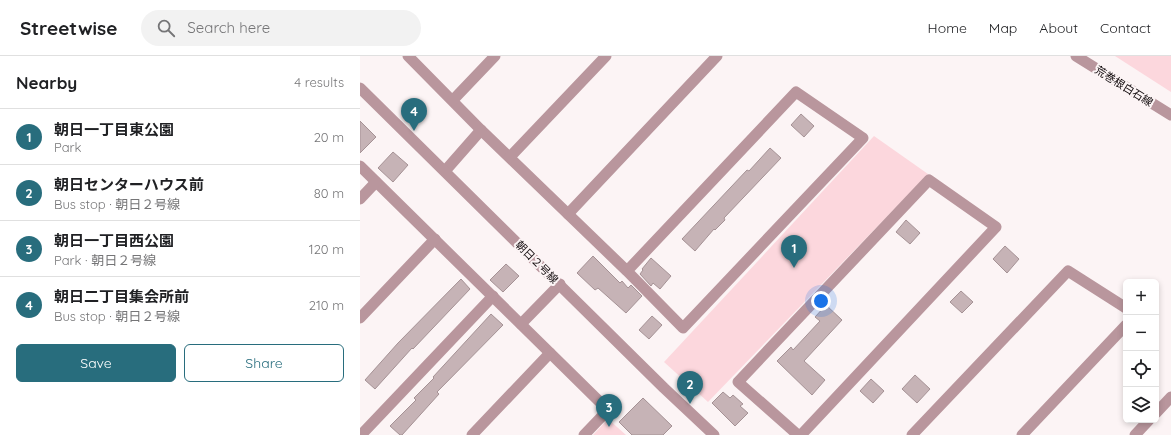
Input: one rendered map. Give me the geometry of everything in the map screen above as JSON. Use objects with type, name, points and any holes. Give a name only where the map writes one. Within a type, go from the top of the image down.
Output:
[{"type":"street","points":[[408,56],[481,130],[627,271],[683,328],[863,138],[796,92],[627,271]]},
{"type":"street","points":[[453,100],[495,56]]},
{"type":"street","points":[[510,157],[606,56]]},
{"type":"street","points":[[568,214],[717,56]]},
{"type":"street","name":"荒巻根白石線","points":[[1076,56],[1171,115]]},
{"type":"street","name":"朝日２号線","points":[[360,88],[664,388],[714,435]]},
{"type":"street","points":[[445,171],[481,130]]},
{"type":"street","points":[[360,166],[608,410],[584,435]]},
{"type":"street","points":[[929,180],[996,227],[799,435],[738,382],[929,180]]},
{"type":"street","points":[[360,199],[376,182]]},
{"type":"street","points":[[360,318],[434,239]]},
{"type":"street","points":[[912,435],[1068,271],[1123,306]]},
{"type":"street","points":[[522,324],[560,284]]},
{"type":"street","points":[[361,435],[493,296]]},
{"type":"street","points":[[1022,435],[1123,329]]},
{"type":"street","points":[[472,435],[550,353]]},
{"type":"street","points":[[1159,410],[1171,397]]},
{"type":"street","points":[[1135,435],[1146,423]]},
{"type":"shaded area","points":[[1115,56],[1171,56],[1171,92]]},
{"type":"shaded area","points":[[874,136],[928,174],[708,402],[664,362]]},
{"type":"shaded area","points":[[608,419],[626,435],[593,435]]},
{"type":"building","points":[[801,114],[814,126],[804,137],[791,125]]},
{"type":"building","points":[[360,121],[376,137],[360,153]]},
{"type":"building","points":[[770,148],[781,158],[695,251],[682,239],[747,170],[749,171]]},
{"type":"building","points":[[393,152],[408,165],[393,182],[378,168]]},
{"type":"building","points":[[906,220],[920,233],[910,244],[896,232]]},
{"type":"building","points":[[1005,246],[1019,259],[1007,273],[993,259]]},
{"type":"building","points":[[593,256],[620,283],[622,281],[628,288],[631,285],[642,296],[626,313],[598,288],[595,290],[577,273]]},
{"type":"building","points":[[651,258],[671,276],[660,289],[653,283],[651,286],[640,274]]},
{"type":"building","points":[[506,264],[519,276],[503,292],[490,280]]},
{"type":"building","points":[[461,279],[470,289],[413,349],[412,348],[375,389],[365,380],[398,343]]},
{"type":"building","points":[[961,291],[973,302],[962,313],[950,302]]},
{"type":"building","points":[[826,305],[842,320],[804,361],[825,380],[812,395],[777,361],[791,347],[793,350],[820,321],[815,317]]},
{"type":"building","points":[[491,314],[503,325],[437,392],[439,394],[402,435],[400,435],[390,426],[416,400],[414,398],[434,378],[433,377]]},
{"type":"building","points":[[652,316],[662,325],[649,339],[639,330]]},
{"type":"building","points":[[915,375],[930,389],[917,403],[902,389]]},
{"type":"building","points":[[871,379],[884,391],[873,403],[860,391]]},
{"type":"building","points":[[723,392],[730,398],[733,395],[743,404],[740,406],[748,413],[735,426],[712,403]]},
{"type":"building","points":[[643,398],[672,426],[663,435],[632,435],[619,422]]},
{"type":"place","name":"朝日二丁目集会所前","points":[[414,131]]},
{"type":"place","name":"朝日一丁目東公園","points":[[794,268]]},
{"type":"place","name":"朝日センターハウス前","points":[[690,404]]},
{"type":"place","name":"朝日一丁目西公園","points":[[609,427]]}]
